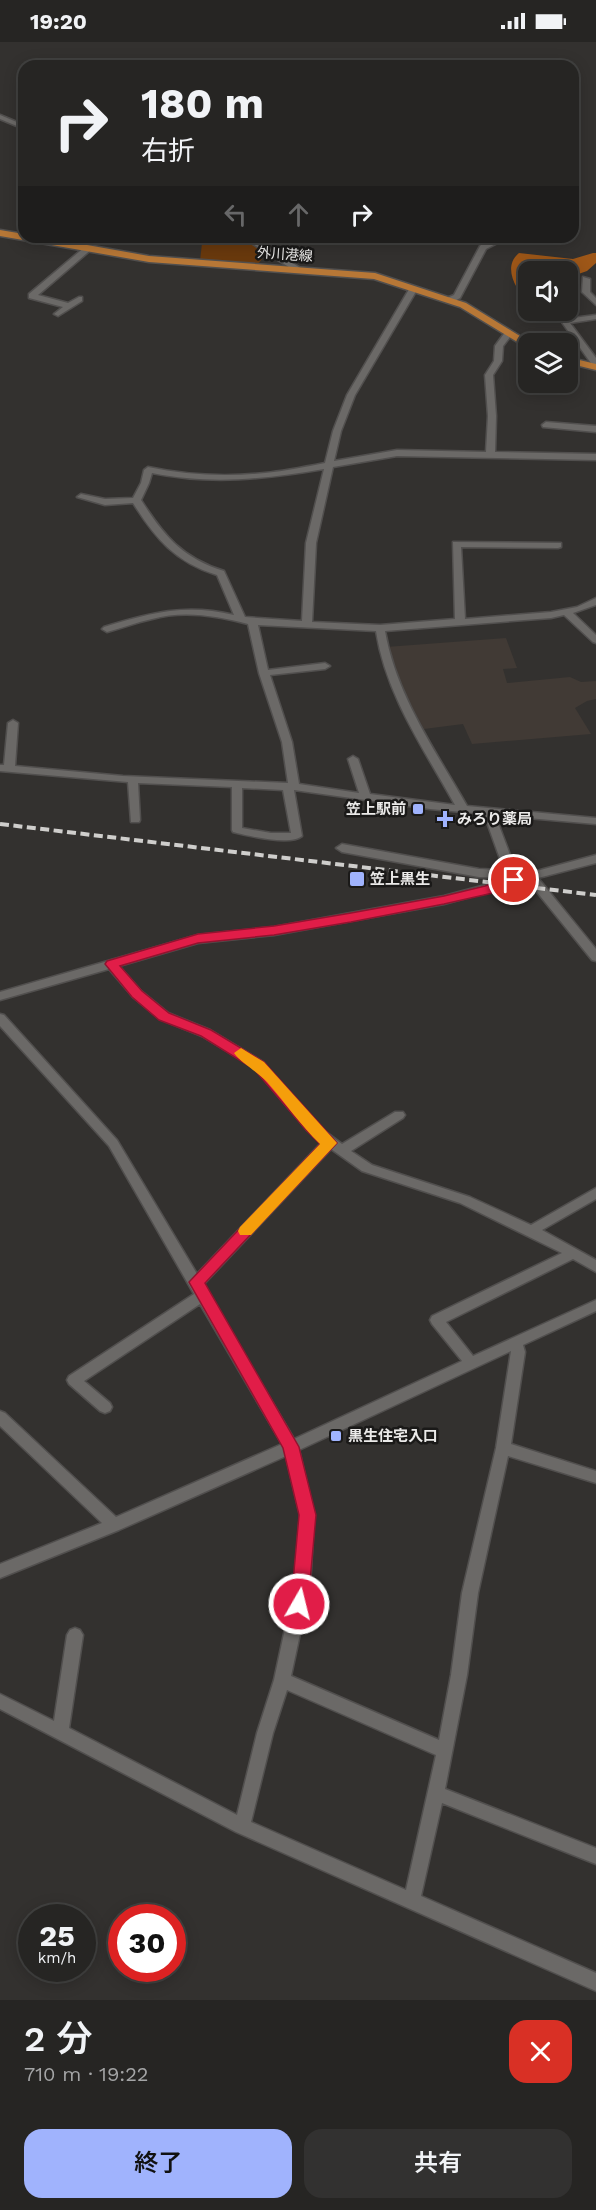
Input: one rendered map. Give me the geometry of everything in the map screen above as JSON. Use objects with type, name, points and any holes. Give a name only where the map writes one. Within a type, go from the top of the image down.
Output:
[{"type":"main road","name":"外川港線","points":[[0,233],[18,236]]},
{"type":"main road","name":"外川港線","points":[[59,243],[149,259],[360,274],[450,300],[476,311],[518,338]]},
{"type":"main road","points":[[578,362],[596,366]]},
{"type":"street","points":[[0,117],[18,125]]},
{"type":"street","points":[[256,243],[298,268]]},
{"type":"street","points":[[450,300],[458,296],[483,248],[490,243]]},
{"type":"street","points":[[69,306],[32,296],[88,248]]},
{"type":"street","points":[[586,279],[586,292],[596,303]]},
{"type":"street","points":[[307,624],[311,543],[337,431],[351,395],[414,288]]},
{"type":"street","points":[[58,314],[79,299]]},
{"type":"street","points":[[596,317],[565,321],[596,366]]},
{"type":"street","points":[[489,455],[492,416],[489,375],[498,361],[499,346],[509,333]]},
{"type":"street","points":[[546,425],[596,429]]},
{"type":"street","points":[[136,500],[145,483],[148,470],[168,474],[238,478],[267,476],[397,453],[596,457]]},
{"type":"street","points":[[81,497],[105,502],[136,500]]},
{"type":"street","points":[[136,500],[164,543],[195,564],[221,573],[246,621],[287,742],[297,836],[271,836],[237,830],[237,784]]},
{"type":"street","points":[[460,622],[456,544],[558,545]]},
{"type":"street","points":[[107,629],[153,615],[182,611],[216,613],[246,621],[380,628],[566,612],[580,609],[596,601]]},
{"type":"street","points":[[566,612],[596,640]]},
{"type":"street","points":[[380,628],[382,648],[400,695],[463,809]]},
{"type":"street","points":[[264,673],[325,666]]},
{"type":"street","points":[[13,723],[12,740],[5,768],[133,780],[291,786],[463,809],[596,821]]},
{"type":"street","points":[[0,740],[12,740]]},
{"type":"street","points":[[353,759],[365,796]]},
{"type":"street","points":[[133,780],[135,820]]},
{"type":"street","points":[[488,810],[512,877]]},
{"type":"street","points":[[342,848],[512,877],[530,876],[596,860]]},
{"type":"street","points":[[530,876],[596,957]]},
{"type":"street","points":[[0,996],[198,939],[274,931],[363,916],[489,890],[512,877]]},
{"type":"street","points":[[111,964],[137,994],[164,1016],[206,1033],[259,1065],[311,1127],[335,1147],[367,1168],[465,1200],[532,1230],[596,1267]]},
{"type":"street","points":[[0,1018],[113,1143],[291,1447],[308,1515],[302,1587],[282,1680],[265,1733],[242,1826]]},
{"type":"street","points":[[105,1407],[74,1380],[200,1289],[335,1147],[399,1115]]},
{"type":"street","points":[[532,1230],[596,1193]]},
{"type":"street","points":[[471,1363],[437,1320],[573,1253]]},
{"type":"street","points":[[0,1571],[114,1525],[291,1447],[596,1305]]},
{"type":"street","points":[[412,1900],[445,1751],[459,1675],[470,1593],[503,1448],[518,1352],[515,1342]]},
{"type":"street","points":[[0,1417],[114,1525]]},
{"type":"street","points":[[503,1448],[596,1477]]},
{"type":"street","points":[[60,1732],[75,1635]]},
{"type":"street","points":[[282,1680],[445,1751]]},
{"type":"street","points":[[0,1701],[242,1826],[596,1982]]},
{"type":"street","points":[[436,1794],[596,1857]]},
{"type":"shaded area","points":[[202,243],[252,243],[269,254],[259,257],[262,259],[258,264],[200,261]]},
{"type":"shaded area","points":[[519,253],[573,259],[596,253],[596,263],[587,271],[578,274],[578,261],[518,261],[518,290],[511,271],[514,259]]},
{"type":"shaded area","points":[[506,638],[517,668],[503,669],[507,683],[570,677],[581,682],[596,681],[596,699],[575,708],[591,734],[472,744],[463,724],[424,729],[404,694],[386,647]]},
{"type":"railway","points":[[0,824],[596,895]]},
{"type":"slow traffic","points":[[241,1053],[259,1065],[311,1127],[329,1143],[246,1231]]},
{"type":"place","name":"笠上駅前","points":[[418,809]]},
{"type":"place","name":"みろり薬局","points":[[445,819]]},
{"type":"place","name":"笠上黒生","points":[[357,879]]},
{"type":"place","name":"黒生住宅入口","points":[[336,1436]]},
{"type":"route","points":[[299,1604],[308,1515],[291,1447],[197,1282],[329,1143],[311,1127],[259,1065],[206,1033],[164,1016],[148,1005],[111,964],[198,939],[274,931],[351,918],[489,890],[514,880]]}]
